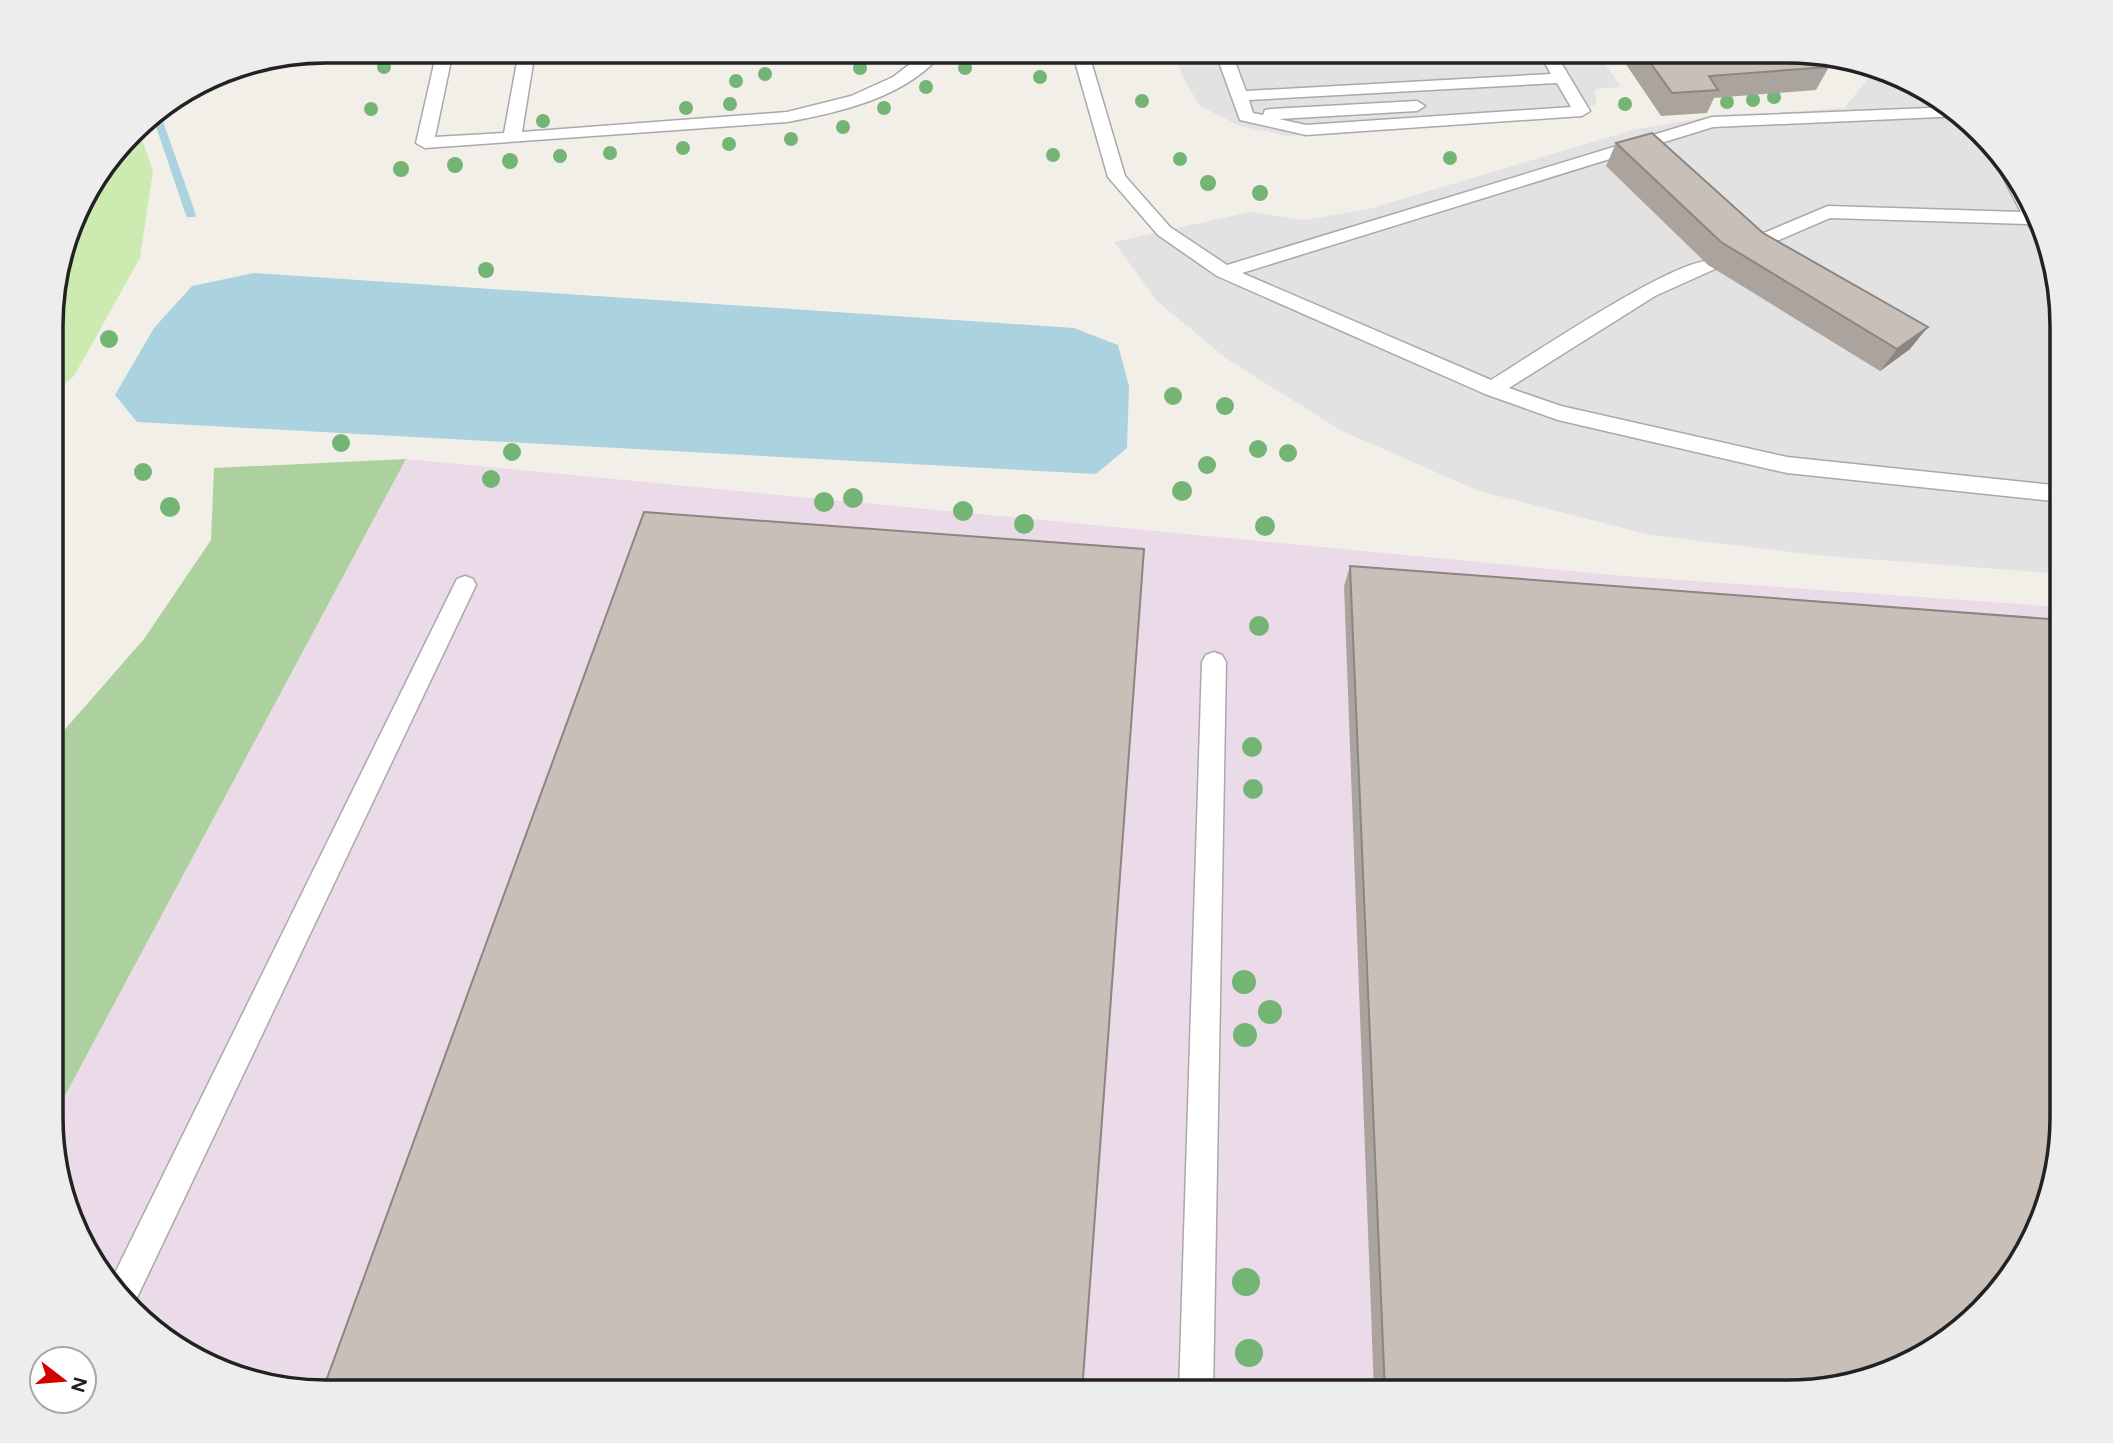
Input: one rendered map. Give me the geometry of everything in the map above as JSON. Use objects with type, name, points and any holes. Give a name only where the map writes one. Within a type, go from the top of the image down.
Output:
[{"type":"lane","points":[[442,63],[425,144],[764,121],[806,115],[881,90],[909,75],[922,63]]},
{"type":"lane","points":[[512,138],[525,63]]},
{"type":"lane","points":[[1084,63],[1117,177],[1164,231],[1224,272],[1492,389],[1558,413],[1787,465],[2050,493]]},
{"type":"lane","points":[[1227,63],[1246,116],[1306,130],[1578,103],[1553,63]]},
{"type":"lane","points":[[1239,96],[1562,78]]},
{"type":"lane","points":[[1224,272],[1712,122],[1941,113]]},
{"type":"lane","points":[[1742,249],[1828,212],[2027,220]]},
{"type":"lane","points":[[1492,389],[1648,292],[1708,265]]},
{"type":"lane","points":[[125,1287],[464,585]]},
{"type":"lane","points":[[1196,1380],[1214,662]]},
{"type":"shaded area","points":[[1178,63],[1604,63],[1621,87],[1595,89],[1596,104],[1570,116],[1289,136],[1240,126],[1200,106],[1183,78]]},
{"type":"shaded area","points":[[1870,77],[1918,98],[1947,117],[1973,140],[2006,180],[2023,210],[2041,258],[2048,292],[2050,573],[1815,555],[1650,535],[1479,491],[1342,431],[1227,359],[1157,301],[1114,242],[1250,212],[1304,220],[1369,209],[1636,129],[1702,118],[1844,108]]},
{"type":"shaded area","points":[[406,459],[1624,576],[2050,606],[2050,1117],[2047,1157],[1924,1341],[1887,1360],[1855,1371],[1821,1378],[1787,1380],[292,1378],[242,1366],[195,1345],[153,1315],[117,1277],[90,1233],[72,1185],[65,1151],[63,1099]]},
{"type":"green space","points":[[142,138],[153,171],[140,258],[74,376],[63,385],[65,292],[72,258],[98,195],[117,166]]},
{"type":"green space","points":[[406,459],[63,1099],[63,732],[144,639],[211,540],[214,468]]},
{"type":"water","points":[[254,273],[1074,328],[1118,345],[1129,386],[1127,448],[1096,474],[137,422],[115,395],[154,328],[192,286]]},
{"type":"building","points":[[1651,63],[1787,63],[1829,67],[1709,76],[1718,90],[1672,93]]},
{"type":"building","points":[[1652,133],[1763,233],[1928,327],[1897,349],[1721,242],[1616,143]]},
{"type":"building","points":[[644,512],[1144,549],[1083,1380],[326,1380]]},
{"type":"building","points":[[1350,566],[2050,619],[2048,1151],[2041,1185],[2023,1233],[2006,1263],[1985,1290],[1947,1326],[1918,1345],[1871,1366],[1821,1378],[1384,1380]]},
{"type":"waterway","points":[[160,122],[191,215]]}]
